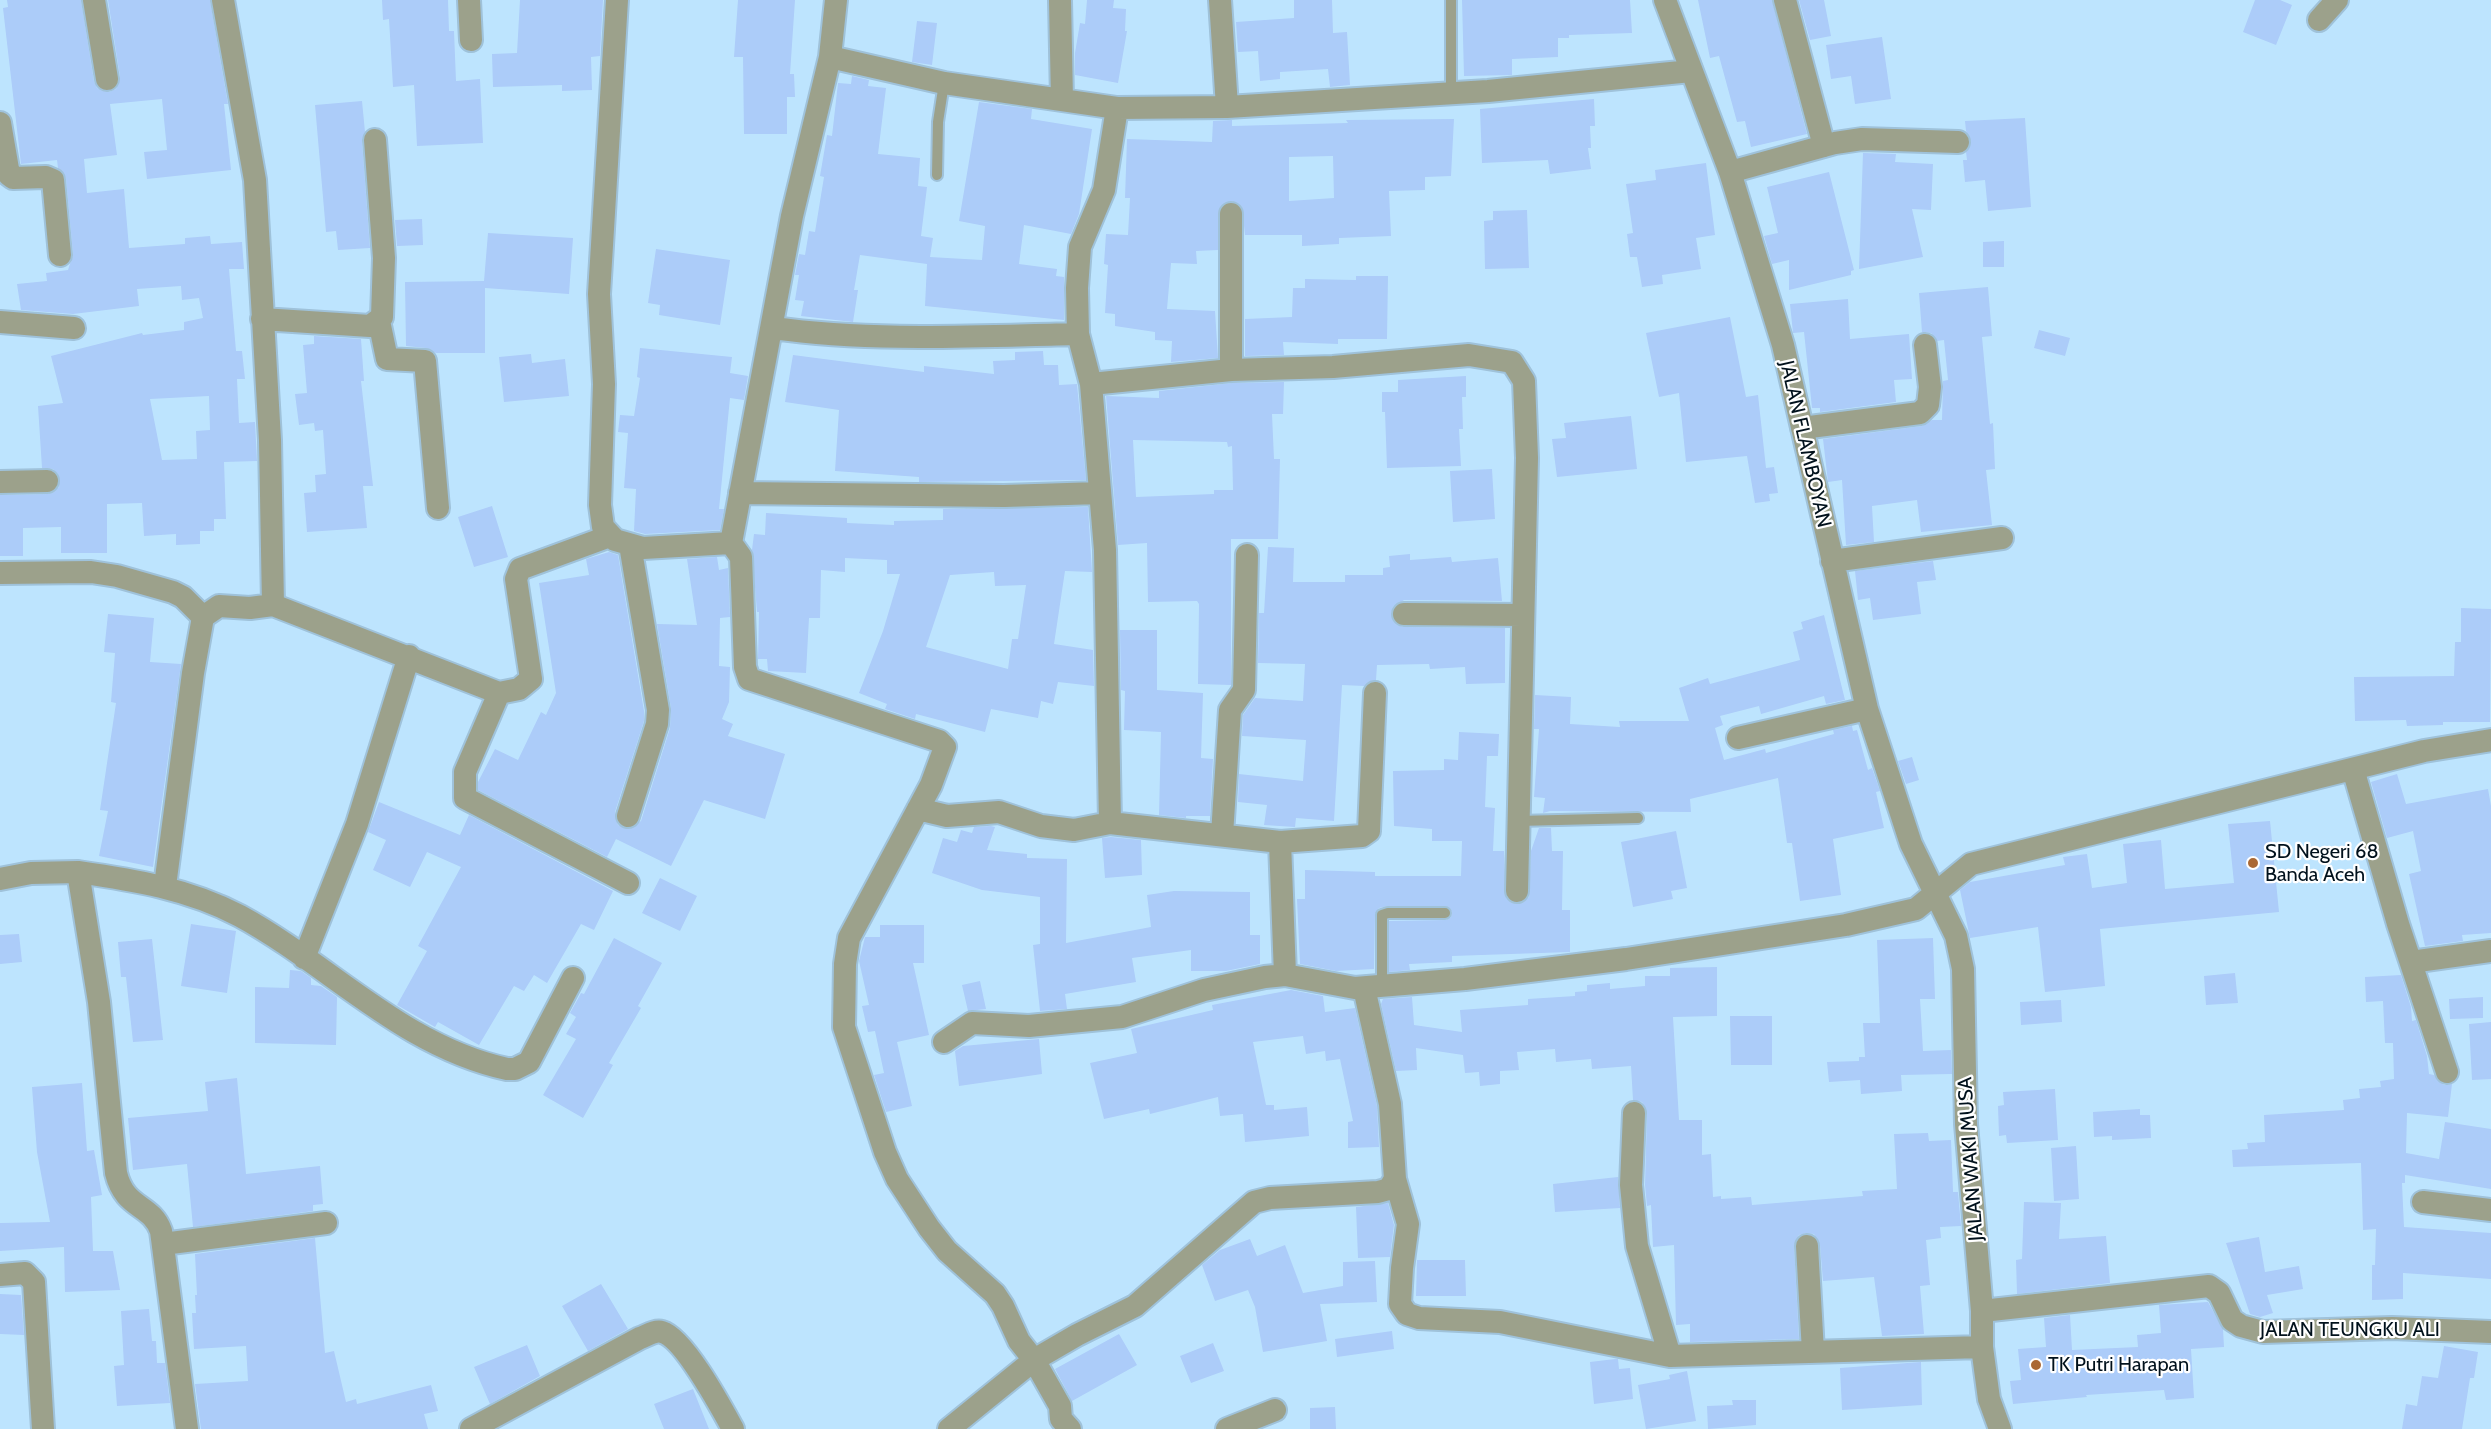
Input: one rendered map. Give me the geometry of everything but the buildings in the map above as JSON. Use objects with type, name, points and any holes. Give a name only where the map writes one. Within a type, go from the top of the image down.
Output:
[{"type":"street","points":[[94,0],[107,80]]},
{"type":"street","points":[[223,0],[255,180],[270,440],[273,605]]},
{"type":"street","points":[[469,0],[471,40]]},
{"type":"street","points":[[617,0],[599,294],[604,384],[600,505],[603,527],[620,541],[643,548],[731,543]]},
{"type":"street","points":[[836,0],[830,57],[792,216],[773,328],[731,543],[741,557],[745,667],[749,679],[944,744],[946,752],[849,938],[845,964],[844,1027],[885,1152],[897,1179],[947,1251],[995,1294],[1019,1341],[1034,1360],[1060,1407],[1061,1419],[1071,1429]]},
{"type":"street","points":[[1060,0],[1062,100]]},
{"type":"street","points":[[1220,0],[1227,107]]},
{"type":"street","name":"JALAN FLAMBOYAN","points":[[1665,0],[1730,172],[1783,345],[1867,709],[1911,844],[1935,891]]},
{"type":"street","points":[[1785,0],[1824,146]]},
{"type":"street","points":[[2319,20],[2337,0]]},
{"type":"street","points":[[830,57],[944,83],[1117,108],[1227,107],[1451,92],[1691,71]]},
{"type":"street","points":[[1110,823],[1105,550],[1091,384],[1078,334],[1077,288],[1080,247],[1104,190],[1117,108]]},
{"type":"street","points":[[0,123],[9,176],[13,178],[46,177],[53,180],[60,255]]},
{"type":"street","points":[[1730,172],[1824,146],[1882,138],[1958,142]]},
{"type":"street","points":[[262,319],[370,326],[379,321],[383,313],[384,258],[375,140]]},
{"type":"street","points":[[1231,214],[1231,370]]},
{"type":"street","points":[[379,321],[387,359],[425,361],[438,508]]},
{"type":"street","points":[[0,322],[74,328]]},
{"type":"street","points":[[773,328],[820,334],[918,338],[1078,334]]},
{"type":"street","points":[[1802,428],[1920,413],[1928,405],[1930,387],[1925,345]]},
{"type":"street","points":[[1091,384],[1231,370],[1333,367],[1469,355],[1512,362],[1524,381],[1527,458],[1517,891]]},
{"type":"street","points":[[0,482],[47,481]]},
{"type":"street","points":[[740,493],[1004,496],[1099,493]]},
{"type":"street","points":[[1832,561],[2002,538]]},
{"type":"street","points":[[165,886],[193,673],[203,617],[219,606],[250,608],[273,605],[409,656],[499,693],[519,689],[526,685],[531,674],[516,579],[520,569],[620,541]]},
{"type":"street","points":[[620,541],[658,710],[657,724],[627,816]]},
{"type":"street","points":[[1222,835],[1230,710],[1244,690],[1247,555]]},
{"type":"street","points":[[0,573],[91,572],[117,576],[173,592],[183,597],[203,617]]},
{"type":"street","points":[[1404,614],[1523,615]]},
{"type":"street","points":[[304,958],[357,824],[409,656]]},
{"type":"street","points":[[499,693],[465,772],[465,798],[628,883]]},
{"type":"street","points":[[918,809],[947,816],[999,812],[1041,826],[1074,830],[1110,823],[1280,842],[1362,836],[1370,831],[1375,693]]},
{"type":"street","points":[[1738,738],[1867,709]]},
{"type":"street","points":[[944,1042],[972,1023],[1029,1026],[1122,1017],[1204,990],[1285,975],[1373,987],[1545,970],[1846,925],[1916,909],[1935,891],[1971,864],[2424,751],[2491,740]]},
{"type":"street","points":[[2353,769],[2447,1072]]},
{"type":"street","points":[[1280,842],[1285,975]]},
{"type":"street","points":[[78,872],[101,1014],[116,1173],[124,1195],[158,1223],[163,1244],[187,1429]]},
{"type":"street","points":[[0,879],[31,873],[78,872],[165,886],[241,917],[304,958],[397,1024],[449,1049],[507,1069],[515,1069],[529,1062],[573,978]]},
{"type":"street","name":"JALAN WAKI MUSA","points":[[1935,891],[1956,936],[1963,969],[1966,1124],[1982,1311],[1982,1347],[1989,1399],[2000,1429]]},
{"type":"street","points":[[2411,962],[2491,951]]},
{"type":"street","points":[[1373,987],[1390,1104],[1395,1179],[1408,1224],[1402,1268],[1401,1304],[1407,1314],[1419,1318],[1500,1322],[1670,1356],[1982,1347]]},
{"type":"street","points":[[1634,1113],[1631,1185],[1637,1246],[1670,1356]]},
{"type":"street","points":[[949,1429],[1034,1360],[1135,1306],[1254,1202],[1270,1198],[1378,1192],[1389,1189],[1395,1179]]},
{"type":"street","points":[[2423,1202],[2491,1210]]},
{"type":"street","points":[[163,1244],[326,1223]]},
{"type":"street","points":[[1807,1246],[1813,1352]]},
{"type":"street","points":[[0,1275],[25,1273],[34,1282],[43,1429]]},
{"type":"street","name":"JALAN TEUNGKU ALI","points":[[1982,1311],[2209,1286],[2219,1293],[2232,1320],[2241,1326],[2263,1332],[2392,1328],[2491,1332]]},
{"type":"street","points":[[471,1429],[640,1338],[658,1332],[668,1335],[696,1366],[733,1429]]},
{"type":"street","points":[[1227,1429],[1275,1410]]},
{"type":"lane","points":[[1451,0],[1451,92]]},
{"type":"lane","points":[[937,175],[938,122],[944,83]]},
{"type":"lane","points":[[1518,821],[1638,818]]},
{"type":"lane","points":[[1373,987],[1382,915],[1445,913]]},
{"type":"place","name":"SD Negeri 68 Banda Aceh","points":[[2253,863]]},
{"type":"place","name":"TK Putri Harapan","points":[[2036,1365]]}]
